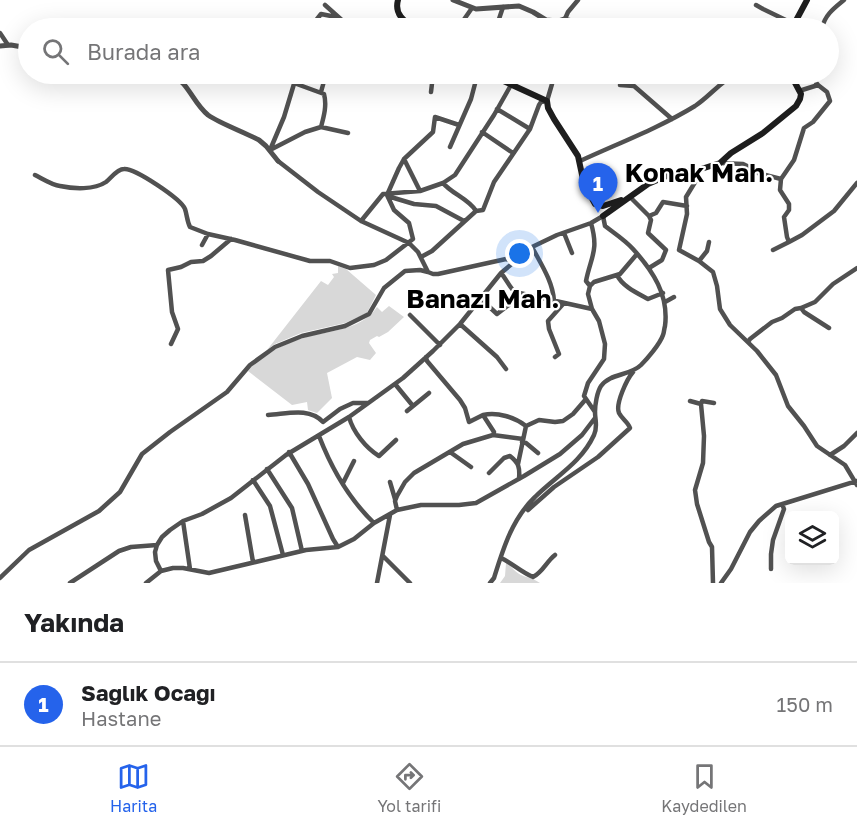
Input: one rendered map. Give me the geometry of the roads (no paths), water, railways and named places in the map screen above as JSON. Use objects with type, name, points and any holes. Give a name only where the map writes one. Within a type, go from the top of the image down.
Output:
[{"type":"main road","points":[[398,0],[396,6],[398,15],[402,18]]},
{"type":"main road","points":[[797,18],[807,0]]},
{"type":"main road","points":[[601,218],[648,184],[669,175],[720,163],[731,153],[763,133],[796,106],[801,94],[796,84]]},
{"type":"main road","points":[[512,85],[547,102],[554,119],[578,156],[585,184],[595,204],[603,206],[630,197]]},
{"type":"street","points":[[453,0],[476,9],[519,6],[543,18]]},
{"type":"street","points":[[565,18],[578,0]]},
{"type":"street","points":[[826,18],[829,12],[844,0]]},
{"type":"street","points":[[326,5],[338,18]]},
{"type":"street","points":[[756,5],[779,18]]},
{"type":"street","points":[[500,18],[504,7]]},
{"type":"street","points":[[465,18],[472,8]]},
{"type":"street","points":[[318,18],[321,14],[338,18]]},
{"type":"street","points":[[0,33],[8,45]]},
{"type":"street","points":[[0,46],[18,46]]},
{"type":"street","points":[[184,84],[208,115],[259,140],[278,161],[318,192],[361,220],[409,243],[422,257],[428,272]]},
{"type":"street","points":[[270,150],[284,117],[294,84]]},
{"type":"street","points":[[297,84],[324,94],[321,127]]},
{"type":"street","points":[[321,92],[323,84]]},
{"type":"street","points":[[432,92],[433,84]]},
{"type":"street","points":[[450,147],[471,99],[475,84]]},
{"type":"street","points":[[422,257],[432,251],[464,221],[483,210],[494,182],[530,129],[539,105],[547,102],[552,84]]},
{"type":"street","points":[[580,161],[672,119],[707,97],[720,84]]},
{"type":"street","points":[[361,220],[383,194],[420,191],[443,183],[455,175],[512,85]]},
{"type":"street","points":[[789,242],[784,217],[789,210],[789,204],[780,190],[781,179],[794,160],[804,128],[813,122],[830,101],[827,92],[818,85],[799,91]]},
{"type":"street","points":[[620,86],[634,86],[672,119]]},
{"type":"street","points":[[497,109],[530,129]]},
{"type":"street","points":[[35,175],[59,186],[82,189],[104,184],[120,170],[129,170],[151,181],[179,201],[185,209],[186,220],[190,227],[208,234],[310,261],[330,261],[350,268],[374,265],[386,260],[413,239],[409,224],[394,210],[387,195],[404,159],[433,132],[435,117],[459,125]]},
{"type":"street","points":[[270,150],[305,132],[321,127],[348,133]]},
{"type":"street","points":[[482,132],[513,153]]},
{"type":"street","points":[[404,159],[420,191]]},
{"type":"street","points":[[720,163],[743,164],[758,173],[781,179]]},
{"type":"street","points":[[679,250],[687,214],[686,197],[697,179],[698,170]]},
{"type":"street","points":[[443,183],[476,212]]},
{"type":"street","points":[[773,250],[802,235],[834,211],[857,183]]},
{"type":"street","points":[[387,195],[414,204],[436,206],[464,221]]},
{"type":"street","points":[[630,197],[649,216],[651,220],[648,233],[666,250],[679,250],[713,272],[720,309],[730,325],[757,351],[776,375],[788,406],[821,452],[845,465],[856,483],[776,507],[750,532],[721,583]]},
{"type":"street","points":[[649,216],[656,213],[663,202],[687,206]]},
{"type":"street","points":[[161,571],[155,552],[162,537],[183,521],[202,514],[231,498],[289,452],[349,417],[395,384],[440,345],[501,273],[532,247],[601,218],[605,226],[634,249],[649,268],[663,293],[666,317],[663,336],[626,381],[618,407],[630,428],[598,457],[554,487],[528,510]]},
{"type":"street","points":[[590,286],[586,281],[594,252],[595,237],[591,224]]},
{"type":"street","points":[[564,233],[572,253]]},
{"type":"street","points":[[202,244],[208,234]]},
{"type":"street","points":[[171,344],[178,329],[172,312],[168,270],[191,262],[203,261],[231,239]]},
{"type":"street","points":[[699,261],[707,251],[709,242]]},
{"type":"street","points":[[532,247],[547,276],[554,301]]},
{"type":"street","points":[[649,268],[662,260],[666,250]]},
{"type":"street","points":[[490,583],[494,578],[510,534],[524,508],[574,464],[595,433],[597,423],[595,415],[584,396],[588,383],[604,359],[605,344],[588,294],[594,282],[620,274],[637,254]]},
{"type":"street","points":[[0,578],[29,550],[99,511],[120,492],[142,454],[227,392],[250,365],[275,347],[302,336],[345,326],[369,314],[384,288],[405,272],[420,270],[438,274],[506,259],[514,262]]},
{"type":"street","points":[[748,342],[772,322],[795,309],[815,302],[833,284],[857,268]]},
{"type":"street","points":[[501,273],[509,287],[515,292],[592,309]]},
{"type":"street","points":[[617,275],[620,280],[648,299],[663,293]]},
{"type":"street","points":[[481,299],[497,314],[524,294]]},
{"type":"street","points":[[665,302],[674,297]]},
{"type":"street","points":[[555,357],[559,354],[548,321],[564,303]]},
{"type":"street","points":[[801,308],[829,328]]},
{"type":"street","points":[[410,315],[440,345]]},
{"type":"street","points":[[784,316],[791,318]]},
{"type":"street","points":[[459,324],[497,357],[506,369]]},
{"type":"street","points":[[426,357],[460,400],[469,422],[483,414],[492,413],[517,419],[526,426]]},
{"type":"street","points":[[146,583],[161,571],[173,568],[209,573],[302,551],[338,547],[397,510],[421,505],[476,503],[560,454],[582,435],[595,415],[599,390],[603,383],[613,377],[634,371]]},
{"type":"street","points":[[395,384],[413,406]]},
{"type":"street","points":[[407,411],[429,393]]},
{"type":"street","points":[[526,426],[539,420],[563,421],[573,414],[586,399]]},
{"type":"street","points":[[690,401],[701,404],[702,402],[714,403]]},
{"type":"street","points":[[268,415],[307,413],[317,416],[323,422],[340,409],[353,404],[369,403]]},
{"type":"street","points":[[701,404],[704,436],[703,463],[695,490],[697,504],[712,547],[713,583]]},
{"type":"street","points":[[483,414],[494,432],[493,435]]},
{"type":"street","points":[[349,417],[364,442],[371,451],[379,456],[396,440]]},
{"type":"street","points":[[518,464],[526,426]]},
{"type":"street","points":[[830,455],[844,446],[857,433]]},
{"type":"street","points":[[395,501],[405,483],[414,473],[463,444],[493,435],[523,440],[538,453]]},
{"type":"street","points":[[319,436],[354,502],[374,523]]},
{"type":"street","points":[[289,452],[308,483],[338,547]]},
{"type":"street","points":[[450,452],[471,467]]},
{"type":"street","points":[[489,473],[504,458],[510,456],[520,469],[519,479]]},
{"type":"street","points":[[343,483],[354,461]]},
{"type":"street","points":[[267,469],[292,508],[302,551]]},
{"type":"street","points":[[253,480],[270,506],[283,555]]},
{"type":"street","points":[[390,482],[397,510]]},
{"type":"street","points":[[771,569],[773,540],[784,509],[782,504]]},
{"type":"street","points":[[377,583],[390,514]]},
{"type":"street","points":[[245,515],[253,562]]},
{"type":"street","points":[[183,521],[190,569]]},
{"type":"street","points":[[70,583],[119,551],[131,547],[157,545]]},
{"type":"street","points":[[501,558],[532,577],[539,573],[555,555]]},
{"type":"street","points":[[383,556],[410,583]]},
{"type":"place","name":"Saglık Ocagı","points":[[598,213]]},
{"type":"district","name":"Konak Mah.","points":[[699,172]]},
{"type":"district","name":"Banazı Mah.","points":[[483,298]]}]
